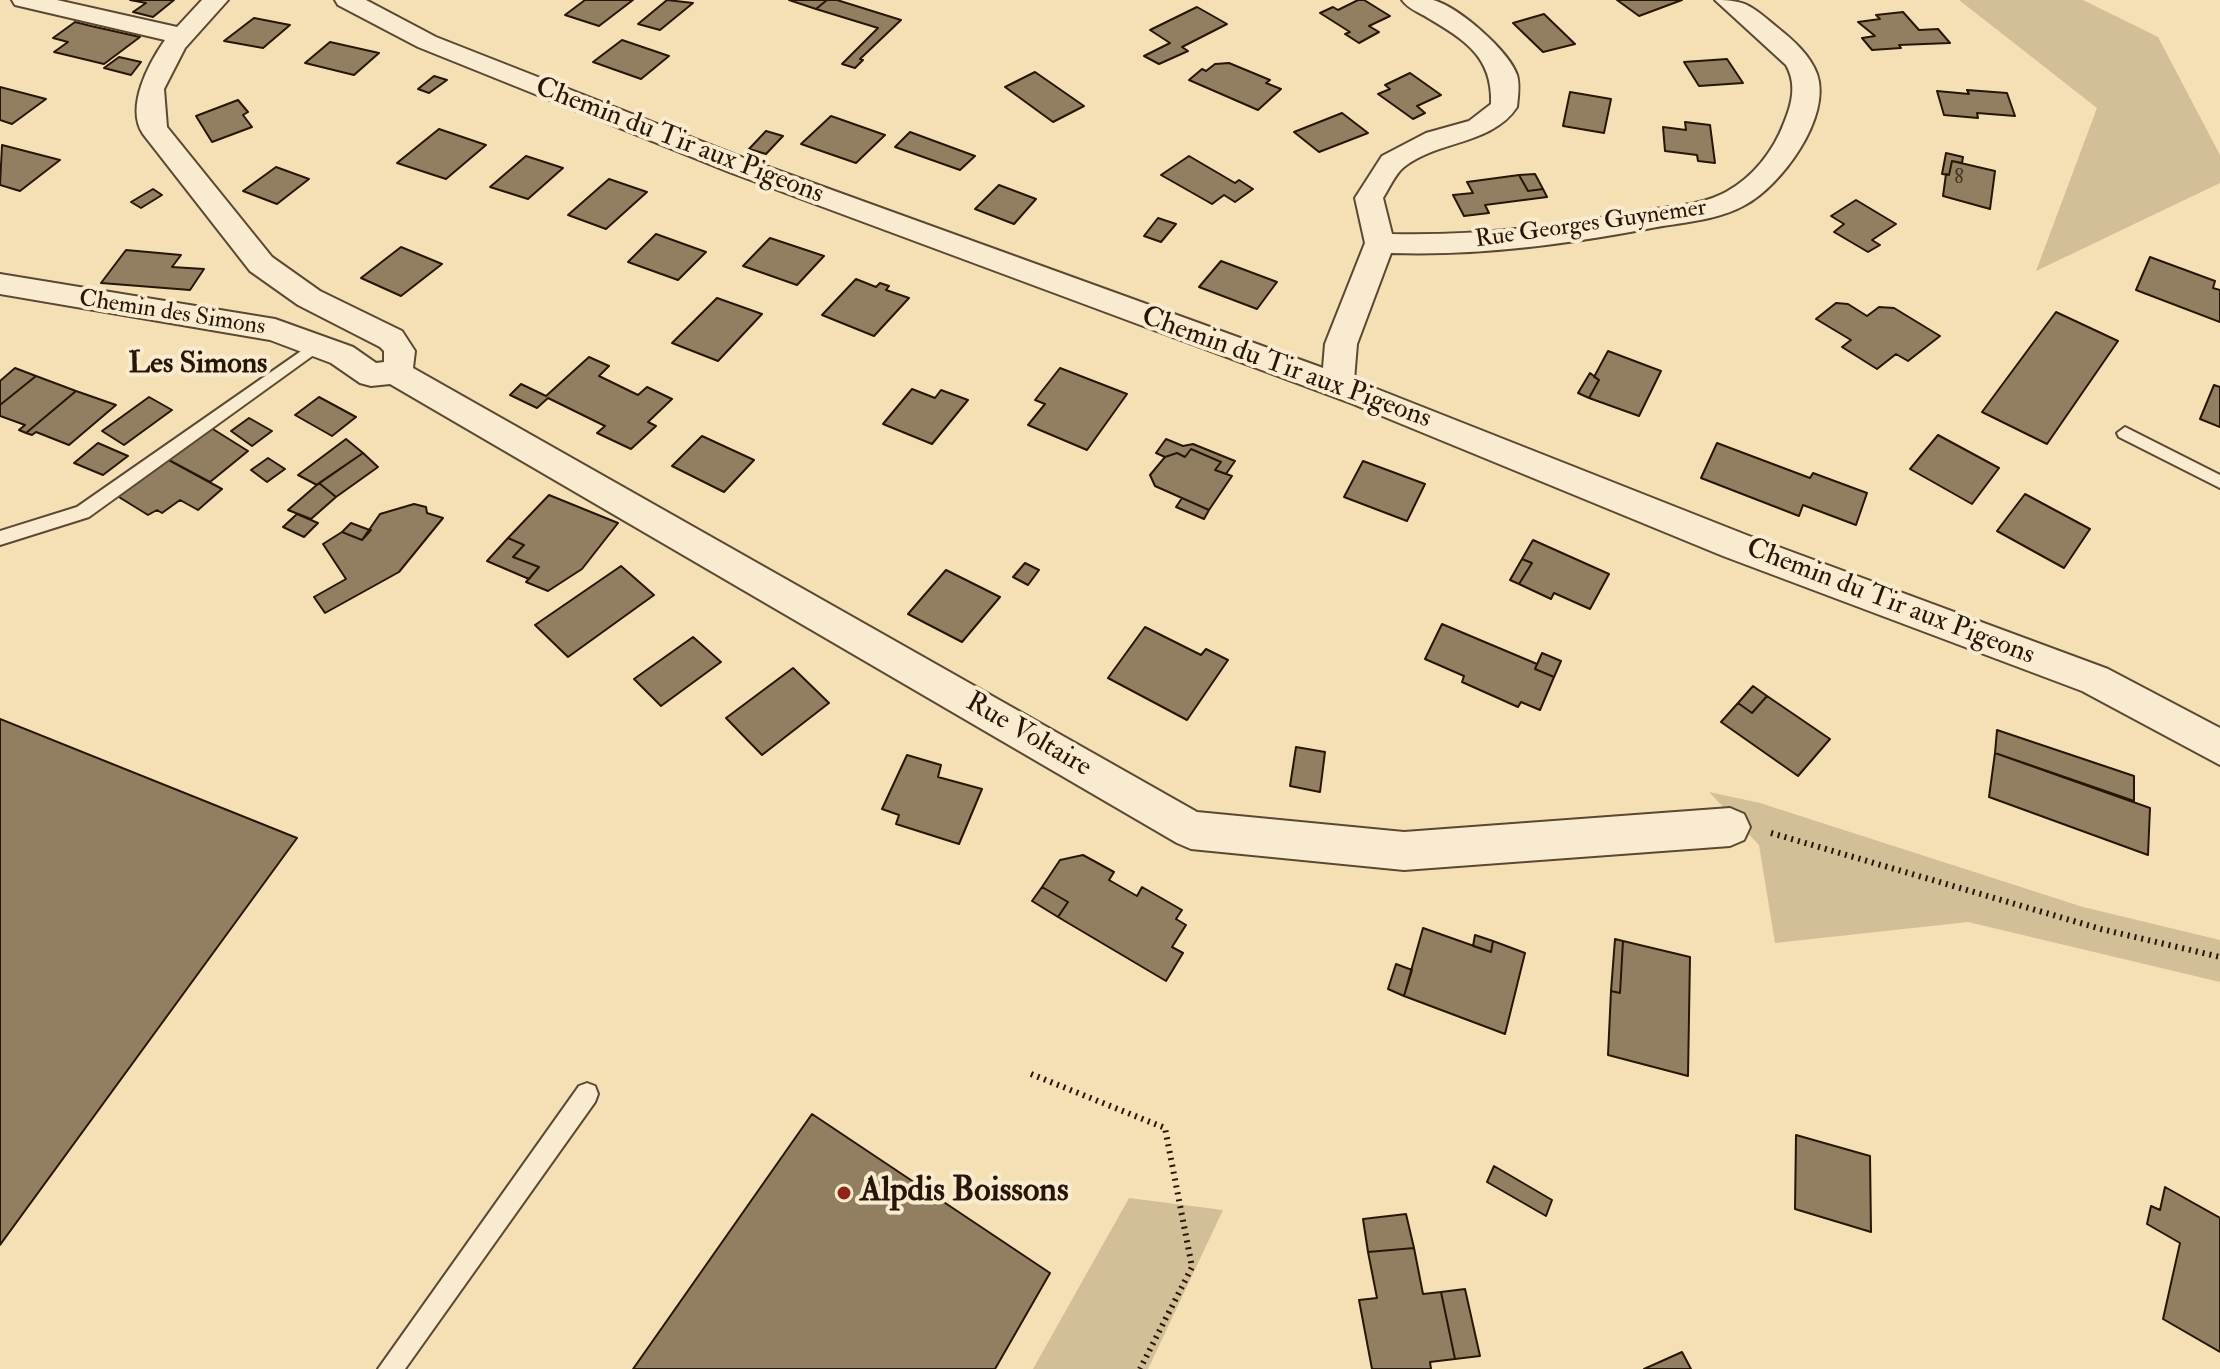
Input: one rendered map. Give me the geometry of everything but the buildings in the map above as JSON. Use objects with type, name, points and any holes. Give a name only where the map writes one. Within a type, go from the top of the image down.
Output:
[{"type":"street","points":[[24,0],[182,36]]},
{"type":"street","name":"Chemin des Simons","points":[[0,284],[275,330],[342,355],[371,375],[395,372],[402,360],[401,349],[391,339],[309,298],[261,264],[153,128],[151,89],[182,36],[216,0]]},
{"type":"street","name":"Chemin du Tir aux Pigeons","points":[[347,0],[427,42],[739,166],[1306,374],[1736,546],[2095,680],[2220,748]]},
{"type":"street","points":[[1337,386],[1341,344],[1380,243],[1369,198],[1392,162],[1436,139],[1479,127],[1504,107],[1504,75],[1491,56],[1459,27],[1414,0]]},
{"type":"street","name":"Rue Georges Guynemer","points":[[1380,243],[1439,246],[1612,226],[1721,205],[1751,188],[1777,165],[1792,139],[1807,97],[1802,70],[1770,35],[1727,0]]},
{"type":"street","points":[[1306,374],[1341,344]]},
{"type":"street","name":"Rue Voltaire","points":[[395,372],[1191,830],[1404,851],[1730,827]]},
{"type":"lane","points":[[0,538],[83,512],[317,345]]},
{"type":"lane","points":[[2125,433],[2220,482]]},
{"type":"lane","points":[[390,1369],[587,1094]]},
{"type":"path","points":[[1730,827],[1772,833],[2101,929],[2220,957]]},
{"type":"path","points":[[1031,1074],[1165,1128],[1192,1267],[1140,1369]]},
{"type":"shaded area","points":[[1959,0],[2083,0],[2158,37],[2220,155],[2220,183],[2036,271],[2097,108]]},
{"type":"shaded area","points":[[1709,792],[1760,803],[2083,907],[2220,940],[2220,982],[1968,922],[1775,943],[1759,845]]},
{"type":"shaded area","points":[[1129,1198],[1223,1210],[1148,1369],[1033,1369]]},
{"type":"place","name":"Alpdis Boissons","points":[[844,1193]]},
{"type":"district","name":"Les Simons","points":[[198,366]]}]
